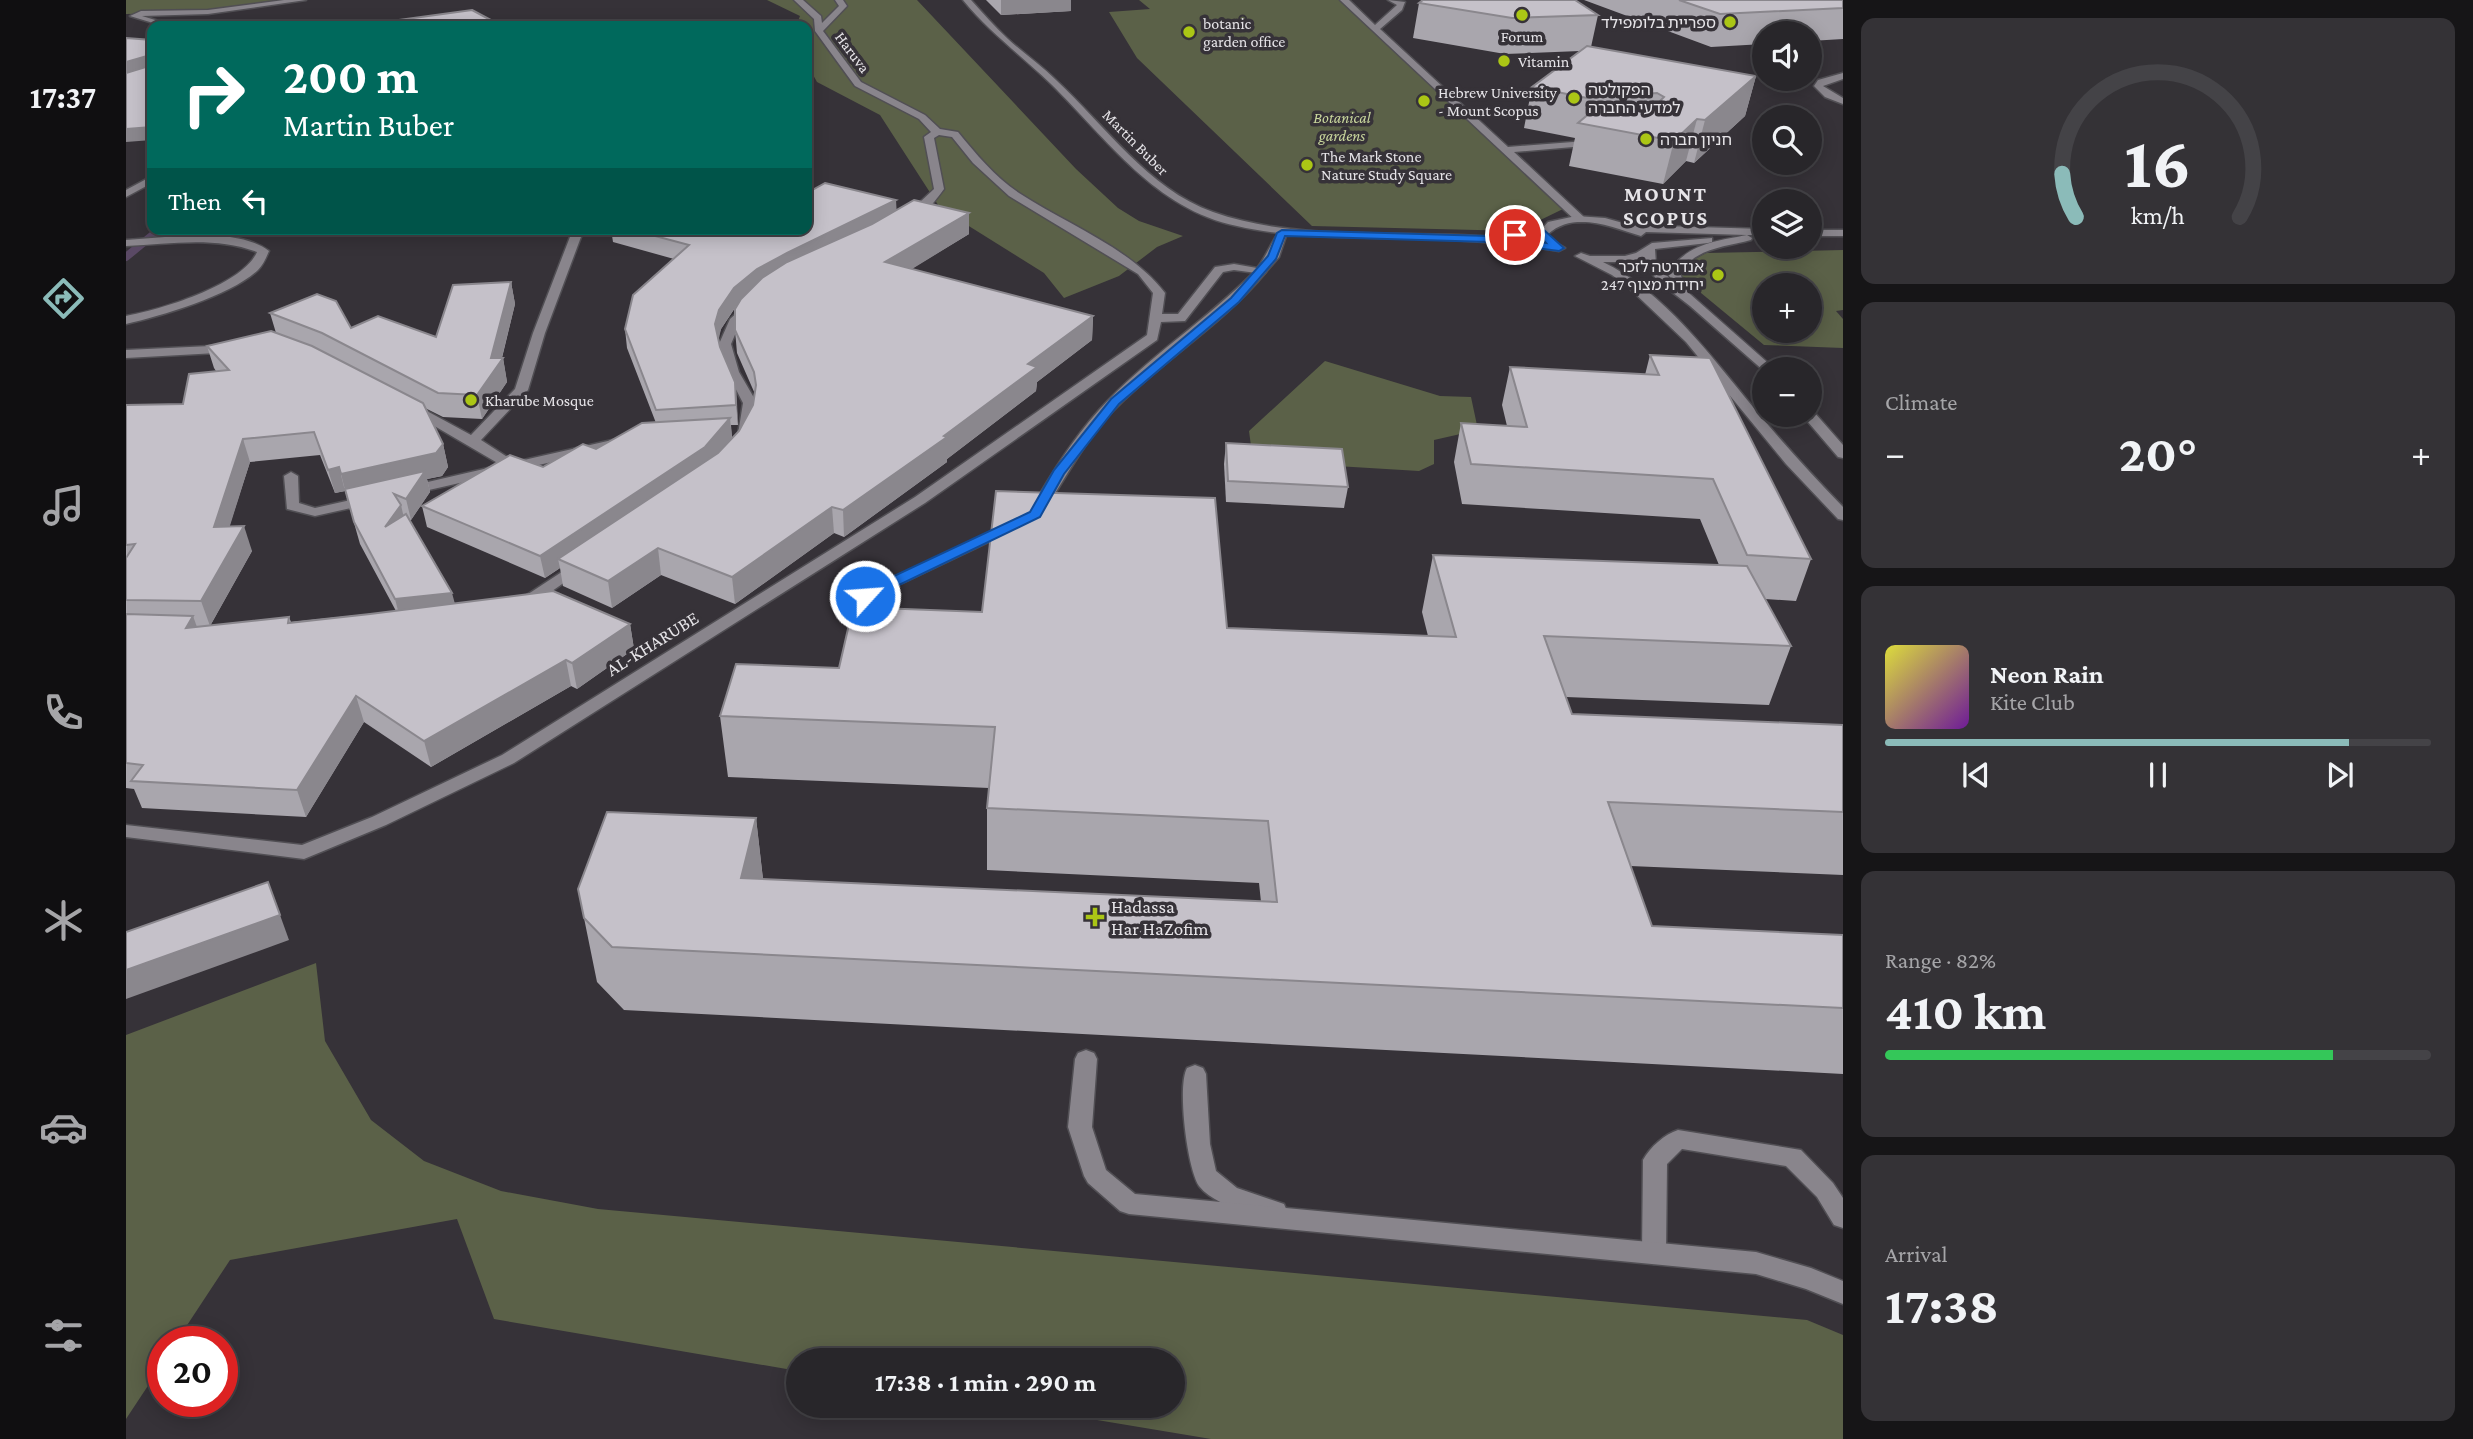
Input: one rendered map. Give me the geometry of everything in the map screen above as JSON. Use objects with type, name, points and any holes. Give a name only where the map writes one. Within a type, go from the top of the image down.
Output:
[{"type":"street","points":[[152,21],[134,16],[141,13],[208,12],[302,0]]},
{"type":"street","points":[[799,0],[818,18],[819,31]]},
{"type":"street","name":"Haruva","points":[[839,0],[843,6],[819,31],[858,84],[922,117],[937,132],[955,134],[977,161],[1013,194],[1142,272],[1159,293],[1153,337]]},
{"type":"street","name":"Martin Buber","points":[[967,0],[1004,40],[1052,80],[1166,193],[1226,221],[1282,233],[1447,236],[1544,233]]},
{"type":"street","points":[[1376,30],[1384,17],[1398,10],[1402,4],[1392,0]]},
{"type":"street","points":[[1352,2],[1376,30],[1581,219]]},
{"type":"street","points":[[126,7],[141,13]]},
{"type":"street","points":[[1843,76],[1821,82],[1818,86],[1828,95],[1843,101]]},
{"type":"street","points":[[894,227],[918,212],[939,189],[929,137],[937,132]]},
{"type":"street","points":[[1506,149],[1608,141]]},
{"type":"street","points":[[126,194],[147,182]]},
{"type":"street","points":[[1752,234],[1631,228],[1581,219],[1556,223],[1544,233],[1545,238],[1559,248],[1581,256],[1624,279],[1690,340],[1791,461],[1843,516]]},
{"type":"street","points":[[1631,228],[1650,240],[1650,264],[1663,281],[1694,303],[1755,357]]},
{"type":"street","points":[[865,596],[1035,514],[1059,472],[1115,401],[1235,300],[1273,257],[1282,233]]},
{"type":"street","points":[[1822,233],[1843,233]]},
{"type":"street","points":[[472,440],[521,390],[543,322],[577,235]]},
{"type":"street","points":[[1581,256],[1631,258],[1651,248],[1752,235]]},
{"type":"street","name":"Martin Buber","points":[[1447,236],[1559,248]]},
{"type":"street","points":[[1694,303],[1681,288],[1674,274],[1681,261],[1704,249],[1752,236]]},
{"type":"street","points":[[126,243],[192,239],[248,244],[263,251],[256,266],[233,280],[186,302],[126,320]]},
{"type":"street","points":[[1156,318],[1181,318],[1219,269],[1234,267],[1260,272]]},
{"type":"street","points":[[738,449],[740,431],[750,402],[733,372],[725,344],[734,321],[755,300],[767,293]]},
{"type":"street","name":"AL-KHARUBE","points":[[126,831],[304,852],[379,821],[508,759],[920,500],[1153,337]]},
{"type":"street","points":[[126,354],[252,348]]},
{"type":"street","points":[[392,398],[472,440],[513,467]]},
{"type":"street","points":[[1819,427],[1843,454]]},
{"type":"street","points":[[291,476],[292,506],[315,512],[637,438]]},
{"type":"street","points":[[501,614],[512,611],[591,557]]},
{"type":"street","points":[[1086,1059],[1080,1127],[1096,1175],[1129,1204],[1756,1263],[1811,1279],[1843,1293]]},
{"type":"street","points":[[1195,1074],[1199,1150],[1207,1178],[1240,1202],[1316,1222]]},
{"type":"street","points":[[1654,1253],[1655,1160],[1678,1139],[1793,1157],[1825,1190],[1843,1218]]},
{"type":"green space","points":[[126,0],[284,0],[205,10],[126,14]]},
{"type":"green space","points":[[767,0],[917,0],[1076,169],[1118,208],[1139,221],[1183,236],[1157,247],[1119,276],[1064,298],[1044,273],[940,208],[880,115],[817,82],[812,73],[812,21],[798,21],[800,16]]},
{"type":"green space","name":"Botanical gardens","points":[[1139,0],[1341,0],[1563,209],[1518,231],[1312,226],[1137,58],[1109,12],[1150,9]]},
{"type":"green space","points":[[1822,250],[1843,250],[1843,310],[1836,311],[1843,319],[1843,348],[1762,343],[1822,343],[1822,273],[1752,273],[1752,335],[1678,274],[1686,264],[1706,253],[1752,252],[1752,259],[1822,259]]},
{"type":"green space","points":[[1325,361],[1440,396],[1471,397],[1478,430],[1434,440],[1434,464],[1419,471],[1253,461],[1249,431]]},
{"type":"green space","points":[[316,963],[325,1041],[371,1120],[424,1161],[501,1191],[598,1209],[1807,1320],[1843,1335],[1843,1439],[1211,1439],[1085,1418],[1185,1418],[1185,1348],[786,1348],[786,1369],[494,1319],[457,1219],[230,1260],[187,1326],[147,1326],[147,1387],[126,1419],[126,1035]]},
{"type":"building","name":"Forum","points":[[1423,0],[1575,0],[1598,15],[1512,18],[1419,3]]},
{"type":"building","points":[[1679,0],[1843,0],[1843,8],[1720,14]]},
{"type":"building","points":[[472,10],[493,21],[400,21]]},
{"type":"building","points":[[126,38],[147,40],[147,56],[126,62]]},
{"type":"building","points":[[1587,46],[1752,75],[1752,79],[1705,120],[1697,119],[1674,141],[1578,123],[1597,107],[1658,103],[1664,97],[1657,93],[1587,98],[1532,87]]},
{"type":"building","points":[[147,67],[147,127],[126,129],[126,73]]},
{"type":"building","points":[[825,183],[896,200],[757,269],[734,288],[719,310],[715,324],[720,347],[735,382],[736,405],[656,410],[625,329],[633,295],[689,245],[652,235],[812,235],[812,190]]},
{"type":"building","points":[[914,200],[969,213],[885,262],[1093,316],[1028,364],[1037,367],[944,436],[947,437],[843,510],[832,507],[732,577],[658,548],[608,581],[558,559],[718,453],[739,431],[753,405],[756,385],[754,372],[735,330],[735,309],[741,299],[762,278],[787,262],[872,224]]},
{"type":"building","points":[[511,282],[491,358],[503,358],[477,395],[438,393],[322,333],[270,313],[317,294],[336,301],[351,328],[378,316],[436,337],[453,285]]},
{"type":"building","points":[[271,331],[312,346],[423,403],[443,444],[436,453],[341,474],[339,467],[328,470],[314,432],[243,439],[214,527],[244,526],[201,601],[126,600],[126,558],[135,544],[126,545],[126,405],[183,404],[189,374],[229,370],[207,346]]},
{"type":"building","points":[[1650,355],[1710,358],[1811,559],[1747,555],[1713,479],[1471,464],[1461,423],[1527,427],[1510,367],[1659,375]]},
{"type":"building","points":[[730,418],[705,447],[540,556],[422,506],[510,455],[543,467],[583,444],[596,449],[642,423]]},
{"type":"building","points":[[1226,443],[1342,449],[1348,487],[1228,481]]},
{"type":"building","points":[[425,471],[406,499],[394,494],[401,505],[385,527],[406,514],[452,593],[395,599],[354,522],[345,489]]},
{"type":"building","points":[[996,491],[1215,498],[1227,628],[1456,637],[1433,555],[1747,566],[1791,646],[1544,636],[1572,714],[1843,725],[1843,812],[1608,802],[1652,926],[1843,935],[1843,1008],[612,947],[584,918],[578,889],[607,812],[756,818],[741,878],[1277,902],[1268,821],[987,808],[995,727],[720,716],[736,664],[839,668],[853,607],[982,612]]},
{"type":"building","points":[[553,591],[630,624],[572,663],[566,660],[424,741],[356,696],[297,790],[131,781],[143,765],[126,763],[126,614],[193,616],[186,628],[289,617],[288,623]]},
{"type":"building","points":[[268,882],[280,915],[126,970],[126,932]]},
{"type":"waterway","points":[[126,257],[153,235]]},
{"type":"place","name":"Forum","points":[[1522,15]]},
{"type":"place","name":"ספריית בלומפילד","points":[[1730,22]]},
{"type":"place","name":"botanic garden office","points":[[1189,32]]},
{"type":"place","name":"Vitamin","points":[[1504,61]]},
{"type":"place","name":"הפקולטה למדעי החברה","points":[[1574,98]]},
{"type":"place","name":"Hebrew University - Mount Scopus","points":[[1424,101]]},
{"type":"place","name":"חניון חברה","points":[[1646,139]]},
{"type":"place","name":"The Mark Stone Nature Study Square","points":[[1307,165]]},
{"type":"place","name":"אנדרטה לזכר יחידת מצוף 247","points":[[1718,275]]},
{"type":"place","name":"Kharube Mosque","points":[[471,400]]},
{"type":"place","name":"Hadassa Har HaZofim","points":[[1095,917]]},
{"type":"district","name":"MOUNT SCOPUS","points":[[1666,206]]},
{"type":"route","points":[[865,596],[1035,514],[1059,472],[1115,401],[1235,300],[1273,257],[1282,233],[1447,236],[1559,248],[1545,238],[1544,233],[1515,235]]}]
